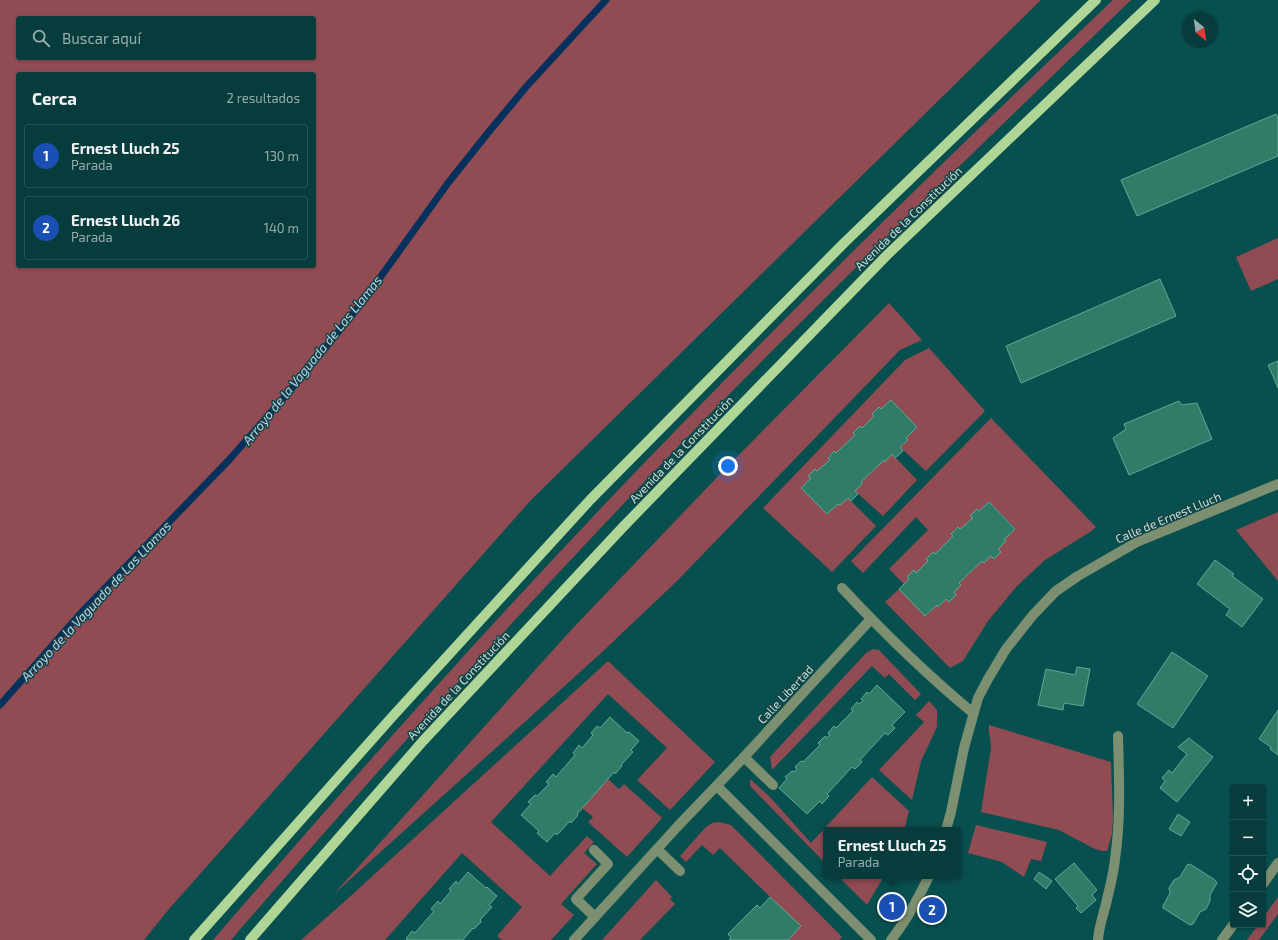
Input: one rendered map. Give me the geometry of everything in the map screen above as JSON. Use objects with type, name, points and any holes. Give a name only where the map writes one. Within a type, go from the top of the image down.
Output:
[{"type":"main road","points":[[194,940],[398,711],[590,500],[844,243],[1096,0]]},
{"type":"main road","name":"Avenida de la Constitución","points":[[250,940],[423,741],[623,527],[888,254],[1155,0]]},
{"type":"street","name":"Calle de Ernest Lluch","points":[[947,827],[964,748],[978,698],[1009,645],[1033,615],[1056,591],[1078,576],[1137,542],[1278,484]]},
{"type":"street","points":[[842,588],[871,619],[938,684],[973,713]]},
{"type":"street","name":"Calle Libertad","points":[[574,940],[871,619]]},
{"type":"street","points":[[1098,940],[1099,929],[1108,896],[1115,859],[1120,801],[1118,736]]},
{"type":"street","points":[[744,757],[773,785]]},
{"type":"street","points":[[717,786],[871,940]]},
{"type":"street","points":[[657,849],[680,871]]},
{"type":"street","points":[[594,850],[608,864],[576,899],[595,917]]},
{"type":"street","points":[[1266,880],[1278,863]]},
{"type":"street","points":[[891,940],[901,927],[928,879]]},
{"type":"street","points":[[1222,940],[1231,928]]},
{"type":"shaded area","points":[[0,0],[1041,0],[531,500],[169,909],[144,940],[0,940]]},
{"type":"shaded area","points":[[1113,0],[1131,0],[828,295],[642,484],[434,709],[231,940],[213,940],[442,680],[619,489],[732,372],[948,158]]},
{"type":"shaded area","points":[[1278,238],[1278,279],[1251,291],[1236,257]]},
{"type":"shaded area","points":[[889,303],[922,340],[900,350],[677,581],[600,654],[334,894],[572,629],[724,470]]},
{"type":"shaded area","points":[[929,348],[985,411],[926,471],[900,447],[908,440],[906,438],[917,427],[891,400],[881,409],[872,414],[874,416],[862,428],[860,426],[853,432],[855,435],[836,453],[834,451],[828,457],[830,460],[817,471],[815,469],[808,476],[811,478],[801,488],[827,514],[838,504],[840,505],[848,498],[876,526],[832,572],[763,508],[905,360]]},
{"type":"shaded area","points":[[991,418],[1096,527],[1045,560],[1017,586],[988,621],[963,661],[950,668],[885,602],[899,589],[926,616],[937,605],[939,607],[946,599],[949,602],[956,595],[954,592],[959,583],[982,561],[984,563],[991,556],[994,559],[1001,552],[998,549],[1006,541],[1004,540],[1015,528],[989,502],[979,511],[977,509],[971,515],[973,518],[960,529],[958,527],[953,536],[935,554],[933,552],[926,559],[928,561],[916,573],[913,571],[907,577],[909,579],[904,584],[889,569],[928,530],[916,517],[863,573],[851,561]]},
{"type":"shaded area","points":[[892,454],[917,480],[883,516],[855,491],[862,484],[861,482]]},
{"type":"shaded area","points":[[1278,512],[1278,581],[1236,530]]},
{"type":"shaded area","points":[[873,649],[879,650],[921,694],[915,700],[889,674],[885,678],[872,666],[772,770],[770,757],[866,653]]},
{"type":"shaded area","points":[[608,661],[715,762],[670,810],[637,780],[667,748],[608,694],[491,822],[550,876],[587,836],[594,842],[584,853],[597,864],[561,904],[574,915],[551,940],[502,940],[497,936],[522,907],[462,853],[385,940],[301,940],[344,902]]},
{"type":"shaded area","points":[[929,701],[937,710],[937,727],[921,761],[912,800],[879,770],[924,722],[916,715]]},
{"type":"shaded area","points":[[989,725],[1111,762],[1113,818],[1112,834],[1107,851],[1095,849],[1059,830],[981,812],[991,748]]},
{"type":"shaded area","points":[[872,777],[909,811],[905,827],[826,827]]},
{"type":"shaded area","points":[[608,779],[619,789],[624,784],[662,818],[627,857],[588,822],[593,817],[582,808]]},
{"type":"shaded area","points":[[750,779],[770,797],[811,843],[823,830],[823,861],[750,786]]},
{"type":"shaded area","points":[[719,822],[731,825],[842,937],[839,940],[788,940],[800,926],[720,848],[713,855],[702,845],[686,862],[680,856],[705,828],[712,823]]},
{"type":"shaded area","points":[[976,825],[1047,842],[1041,861],[1031,859],[1024,877],[1002,862],[968,853]]},
{"type":"shaded area","points":[[841,879],[882,879],[867,905]]},
{"type":"shaded area","points":[[656,880],[672,897],[670,899],[675,904],[640,940],[602,940]]},
{"type":"shaded area","points":[[1278,897],[1278,914],[1259,940],[1247,940],[1256,928],[1266,928],[1266,914]]},
{"type":"building","points":[[1276,114],[1278,117],[1278,156],[1137,216],[1121,180]]},
{"type":"building","points":[[1160,279],[1176,316],[1021,383],[1006,346]]},
{"type":"building","points":[[1278,361],[1278,388],[1268,365]]},
{"type":"building","points":[[891,400],[917,427],[906,438],[908,440],[900,447],[903,451],[895,458],[892,454],[885,462],[884,460],[861,482],[862,484],[855,491],[858,494],[851,501],[848,498],[840,505],[838,504],[827,514],[801,488],[811,478],[808,476],[815,469],[817,471],[830,460],[828,458],[834,451],[836,453],[855,435],[853,433],[860,426],[862,428],[874,416],[872,414],[879,407],[881,409]]},
{"type":"building","points":[[1179,401],[1182,405],[1197,403],[1212,439],[1129,475],[1113,438],[1126,429],[1124,424]]},
{"type":"building","points":[[989,502],[1015,529],[1004,540],[1006,541],[998,549],[1001,552],[994,559],[991,556],[984,563],[982,561],[959,583],[961,585],[954,592],[956,595],[949,602],[946,599],[925,616],[899,589],[909,579],[907,577],[914,570],[916,573],[928,561],[926,559],[933,552],[935,554],[953,536],[951,534],[958,527],[960,529],[973,518],[970,516],[977,509],[979,511]]},
{"type":"building","points":[[1215,560],[1234,574],[1232,576],[1263,599],[1242,627],[1226,615],[1230,609],[1197,584]]},
{"type":"building","points":[[1172,652],[1208,676],[1173,728],[1137,704]]},
{"type":"building","points":[[1077,667],[1090,669],[1083,706],[1064,703],[1063,710],[1038,705],[1046,669],[1075,675]]},
{"type":"building","points":[[877,685],[905,712],[892,725],[895,728],[888,735],[885,733],[860,760],[862,762],[855,769],[852,767],[827,794],[829,796],[822,804],[820,801],[807,814],[779,788],[787,779],[785,777],[797,769],[795,767],[801,761],[803,762],[820,745],[818,743],[825,736],[826,738],[830,735],[828,733],[834,726],[836,728],[853,711],[851,709],[857,702],[859,704],[863,701],[861,699],[867,692],[869,694]]},
{"type":"building","points":[[1278,710],[1278,755],[1270,749],[1271,747],[1259,739]]},
{"type":"building","points":[[610,717],[627,733],[629,732],[639,741],[631,750],[633,752],[621,765],[622,766],[615,774],[614,772],[577,814],[578,815],[571,823],[570,821],[557,835],[555,833],[547,842],[537,833],[539,831],[521,815],[531,804],[528,802],[535,795],[537,796],[549,784],[546,782],[553,774],[556,777],[575,755],[573,753],[579,745],[582,748],[593,735],[591,733],[597,726],[600,728]]},
{"type":"building","points":[[1189,738],[1213,757],[1177,802],[1160,788],[1165,781],[1162,778],[1169,770],[1172,773],[1187,754],[1178,747]]},
{"type":"building","points":[[1178,814],[1190,822],[1181,836],[1169,829]]},
{"type":"building","points":[[1074,863],[1097,890],[1092,895],[1096,900],[1081,913],[1076,908],[1078,906],[1055,879]]},
{"type":"building","points":[[1190,864],[1215,880],[1217,883],[1210,895],[1210,901],[1206,909],[1200,912],[1193,924],[1190,925],[1163,908],[1163,906],[1170,893],[1169,888],[1174,880],[1180,877],[1187,865]]},
{"type":"building","points":[[468,872],[497,896],[489,905],[492,907],[480,920],[481,922],[474,929],[473,928],[463,940],[407,940],[406,939],[412,931],[415,933],[434,911],[431,909],[438,901],[440,904],[451,891],[449,889],[456,881],[458,884]]},
{"type":"building","points":[[1039,872],[1052,881],[1046,889],[1034,879]]},
{"type":"building","points":[[770,897],[801,926],[788,940],[729,940],[731,938],[728,934],[757,905],[760,908]]},
{"type":"waterway","name":"Arroyo de la Vaguada de Las Llamas","points":[[0,705],[80,614],[229,460],[287,394],[364,300],[448,183],[487,134],[526,87],[606,0]]},
{"type":"place","name":"Ernest Lluch 25","points":[[892,907]]},
{"type":"place","name":"Ernest Lluch 26","points":[[932,910]]}]
